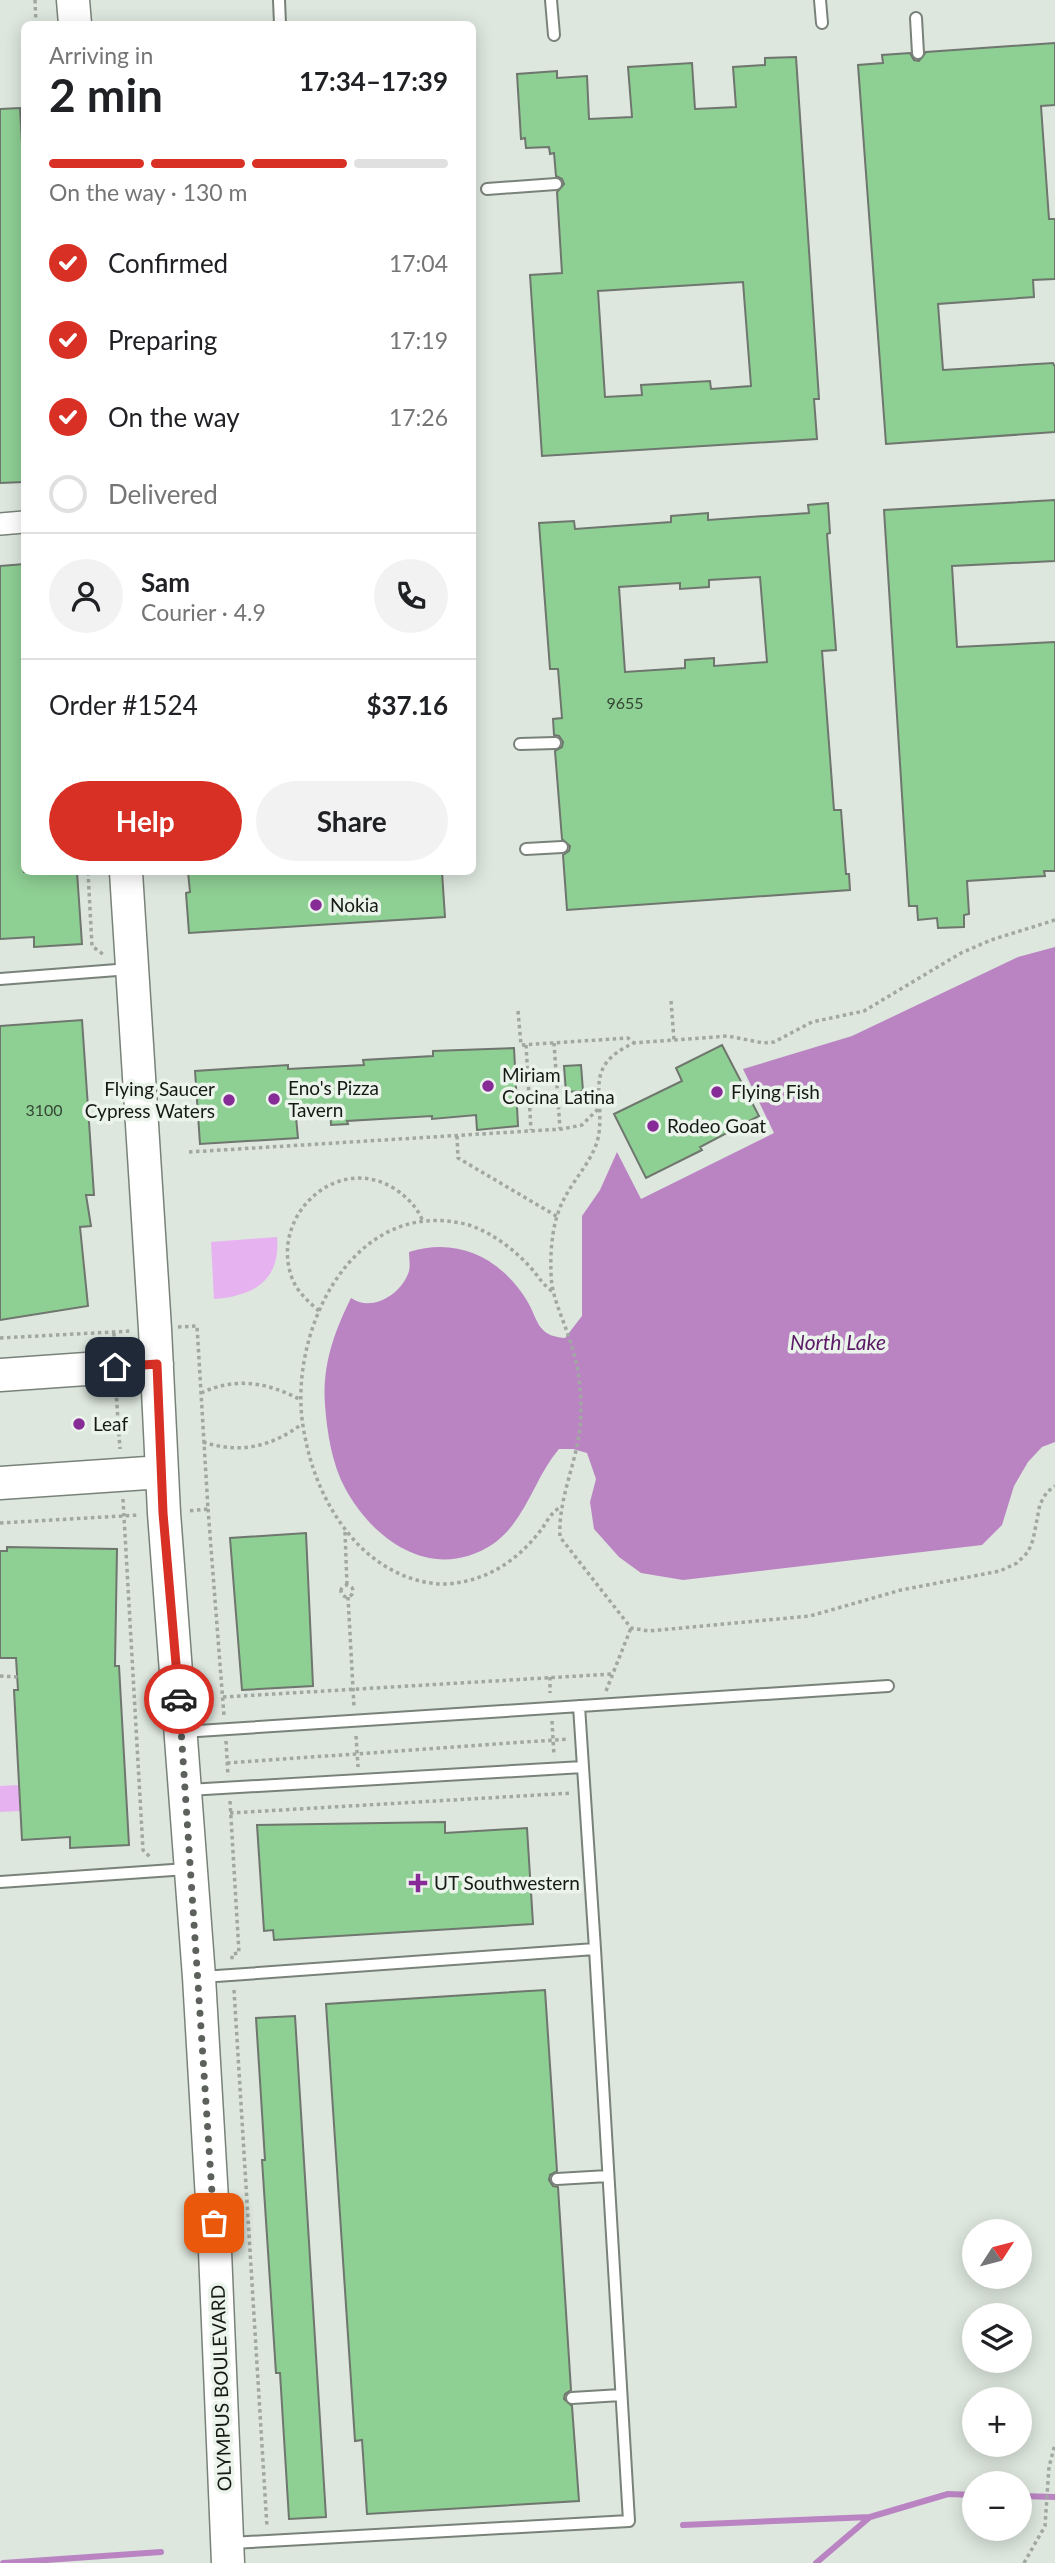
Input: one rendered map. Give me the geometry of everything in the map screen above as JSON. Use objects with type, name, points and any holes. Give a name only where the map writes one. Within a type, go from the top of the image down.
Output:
[{"type":"street","points":[[73,0],[75,21]]},
{"type":"street","points":[[0,524],[21,522]]},
{"type":"street","name":"OLYMPUS BOULEVARD","points":[[126,875],[162,1472],[199,1977],[216,2265],[227,2553]]},
{"type":"street","points":[[0,1375],[157,1364]]},
{"type":"street","points":[[0,1483],[162,1472]]},
{"type":"lane","points":[[279,0],[280,21]]},
{"type":"lane","points":[[551,0],[554,35]]},
{"type":"lane","points":[[820,0],[822,23]]},
{"type":"lane","points":[[916,18],[918,53]]},
{"type":"lane","points":[[487,188],[556,184]]},
{"type":"lane","points":[[520,744],[555,743]]},
{"type":"lane","points":[[526,849],[562,847]]},
{"type":"lane","points":[[0,979],[132,969]]},
{"type":"lane","points":[[181,1732],[888,1686]]},
{"type":"lane","points":[[227,2553],[268,2541],[629,2521],[579,1706]]},
{"type":"lane","points":[[186,1791],[583,1767]]},
{"type":"lane","points":[[0,1882],[190,1869]]},
{"type":"lane","points":[[199,1977],[596,1949]]},
{"type":"lane","points":[[557,2179],[608,2176]]},
{"type":"lane","points":[[572,2398],[621,2395]]},
{"type":"path","points":[[35,0],[36,21]]},
{"type":"path","points":[[88,875],[92,946],[104,956]]},
{"type":"path","points":[[1055,920],[1039,923],[971,949],[927,971],[864,1011],[812,1022],[774,1042],[763,1043],[728,1036],[634,1042],[612,1056],[603,1068],[598,1082],[599,1134],[592,1155],[563,1201],[552,1245],[552,1291],[577,1367],[581,1395],[580,1427],[562,1507],[560,1537],[631,1628],[649,1631],[810,1616],[901,1590],[1000,1571],[1017,1563],[1028,1552],[1040,1504],[1047,1492],[1055,1486]]},
{"type":"path","points":[[671,1001],[674,1040]]},
{"type":"path","points":[[518,1011],[521,1045],[628,1038],[634,1042]]},
{"type":"path","points":[[554,1043],[560,1129]]},
{"type":"path","points":[[526,1045],[531,1131]]},
{"type":"path","points":[[189,1152],[560,1129],[582,1125],[598,1109]]},
{"type":"path","points":[[457,1135],[458,1158],[558,1217]]},
{"type":"path","points":[[319,1311],[302,1295],[292,1279],[288,1261],[290,1226],[310,1197],[340,1180],[371,1179],[399,1191],[413,1203],[424,1222]]},
{"type":"path","points":[[552,1291],[520,1257],[467,1224],[424,1222],[394,1230],[364,1248],[333,1282],[319,1311],[308,1340],[301,1400],[302,1424],[314,1475],[322,1495],[345,1529],[360,1547],[392,1570],[427,1582],[463,1582],[494,1572],[509,1563],[534,1539],[554,1512],[562,1507]]},
{"type":"path","points":[[176,1327],[197,1326],[239,1953],[232,1954],[233,1975],[268,2541]]},
{"type":"path","points":[[0,1338],[136,1331]]},
{"type":"path","points":[[114,1332],[142,1850],[152,1860]]},
{"type":"path","points":[[201,1393],[217,1386],[252,1383],[272,1387],[301,1400]]},
{"type":"path","points":[[203,1442],[237,1450],[260,1447],[302,1424]]},
{"type":"path","points":[[188,1511],[208,1509]]},
{"type":"path","points":[[0,1523],[145,1514]]},
{"type":"path","points":[[345,1529],[347,1585],[341,1592],[348,1597]]},
{"type":"path","points":[[347,1585],[354,1591],[348,1597],[360,1805]]},
{"type":"path","points":[[605,1704],[604,1693],[631,1628]]},
{"type":"path","points":[[223,1697],[612,1674]]},
{"type":"path","points":[[0,1676],[18,1677]]},
{"type":"path","points":[[550,1677],[557,1794]]},
{"type":"path","points":[[227,1763],[581,1738]]},
{"type":"path","points":[[230,1813],[585,1792]]},
{"type":"path","points":[[1024,2563],[1041,2535],[1048,2513],[1049,2478],[1055,2444]]},
{"type":"shaded area","points":[[277,1237],[274,1265],[262,1283],[241,1294],[214,1299],[211,1242]]},
{"type":"shaded area","points":[[19,1785],[20,1811],[0,1812],[0,1786]]},
{"type":"water","name":"North Lake","points":[[1055,947],[1055,1442],[1042,1447],[1028,1462],[1014,1486],[1002,1525],[982,1545],[683,1580],[641,1573],[619,1557],[594,1529],[590,1502],[596,1479],[587,1453],[573,1449],[559,1449],[514,1524],[493,1544],[471,1555],[449,1559],[428,1558],[408,1551],[389,1540],[357,1508],[340,1479],[333,1458],[325,1405],[325,1377],[330,1350],[351,1298],[367,1303],[384,1300],[391,1295],[408,1274],[409,1252],[444,1247],[460,1249],[490,1262],[503,1272],[526,1299],[543,1330],[556,1337],[565,1338],[582,1316],[582,1216],[600,1190],[617,1152],[641,1199],[774,1133],[743,1069],[852,1036],[1018,957]]},
{"type":"building","points":[[1055,43],[1055,105],[1041,106],[1049,219],[1055,219],[1055,279],[1033,280],[1034,297],[938,304],[943,370],[1053,363],[1055,432],[886,444],[858,65],[883,63],[882,55],[910,53],[914,60],[919,61],[926,52]]},
{"type":"building","points":[[796,57],[819,399],[814,399],[817,439],[542,456],[530,275],[562,273],[557,192],[564,184],[562,179],[556,176],[554,153],[550,154],[549,147],[526,148],[525,138],[521,139],[517,74],[557,71],[557,78],[587,76],[589,119],[632,117],[628,67],[692,63],[695,109],[736,107],[733,67],[765,65],[765,58]],"holes":[[[743,282],[751,386],[711,389],[710,381],[641,385],[642,395],[605,397],[598,291]]]},
{"type":"building","points":[[20,108],[21,126],[21,482],[0,483],[0,109]]},
{"type":"building","points":[[1055,500],[1055,561],[952,566],[957,647],[1055,642],[1055,871],[1044,871],[1045,876],[967,881],[969,914],[964,915],[964,927],[938,928],[937,918],[918,920],[917,906],[909,906],[884,510]]},
{"type":"building","points":[[828,503],[830,533],[827,534],[836,650],[822,651],[834,810],[841,810],[846,874],[849,874],[850,890],[567,910],[563,855],[569,851],[570,846],[562,839],[555,751],[562,747],[563,742],[559,736],[554,735],[553,719],[562,718],[558,669],[550,669],[539,523],[574,521],[575,529],[671,522],[671,516],[708,513],[708,520],[809,513],[808,505]],"holes":[[[760,577],[767,662],[714,666],[714,658],[685,660],[685,668],[625,672],[619,587],[680,583],[680,589],[709,587],[709,580]]]},
{"type":"building","points":[[21,564],[21,875],[77,875],[82,944],[34,947],[34,937],[0,939],[0,566]]},
{"type":"building","name":"Nokia","points":[[188,875],[442,875],[445,917],[189,933],[186,893],[190,892]]},
{"type":"building","points":[[82,1020],[94,1195],[86,1195],[91,1226],[80,1227],[88,1306],[0,1320],[0,1026]]},
{"type":"building","points":[[722,1045],[759,1116],[700,1147],[702,1150],[646,1178],[614,1114],[682,1081],[676,1068]]},
{"type":"building","points":[[514,1048],[518,1126],[477,1130],[476,1115],[347,1121],[348,1124],[331,1125],[330,1105],[295,1107],[298,1138],[200,1144],[195,1071],[288,1065],[288,1069],[364,1065],[363,1060],[433,1056],[433,1051]]},
{"type":"building","points":[[581,1065],[583,1091],[566,1092],[564,1066]]},
{"type":"building","points":[[306,1533],[313,1686],[242,1690],[230,1538]]},
{"type":"building","points":[[7,1547],[117,1549],[115,1666],[119,1666],[129,1845],[70,1848],[70,1837],[22,1840],[14,1690],[18,1690],[16,1658],[0,1658],[0,1551],[7,1551]]},
{"type":"building","points":[[445,1822],[445,1833],[527,1828],[533,1924],[274,1940],[273,1930],[264,1931],[257,1825]]},
{"type":"building","points":[[545,1990],[557,2171],[550,2175],[549,2180],[553,2186],[558,2187],[571,2390],[565,2394],[564,2399],[572,2406],[579,2501],[367,2514],[362,2440],[355,2441],[326,2004]]},
{"type":"building","points":[[295,2016],[326,2517],[289,2519],[280,2373],[276,2373],[256,2018]]},
{"type":"waterway","points":[[816,2563],[870,2517],[948,2494],[962,2495]]},
{"type":"waterway","points":[[1032,2496],[1055,2497]]},
{"type":"waterway","points":[[683,2525],[870,2517]]},
{"type":"waterway","points":[[3,2563],[161,2552]]},
{"type":"way so far","points":[[179,1699],[214,2223]]},
{"type":"place","name":"Nokia","points":[[316,905]]},
{"type":"place","name":"Miriam Cocina Latina","points":[[488,1086]]},
{"type":"place","name":"Flying Fish","points":[[717,1092]]},
{"type":"place","name":"Eno's Pizza Tavern","points":[[274,1099]]},
{"type":"place","name":"Flying Saucer Cypress Waters","points":[[229,1100]]},
{"type":"place","name":"Rodeo Goat","points":[[653,1126]]},
{"type":"place","name":"Leaf","points":[[79,1424]]},
{"type":"place","name":"UT Southwestern","points":[[418,1883]]},
{"type":"route","points":[[115,1367],[157,1364],[163,1513],[179,1699]]}]
